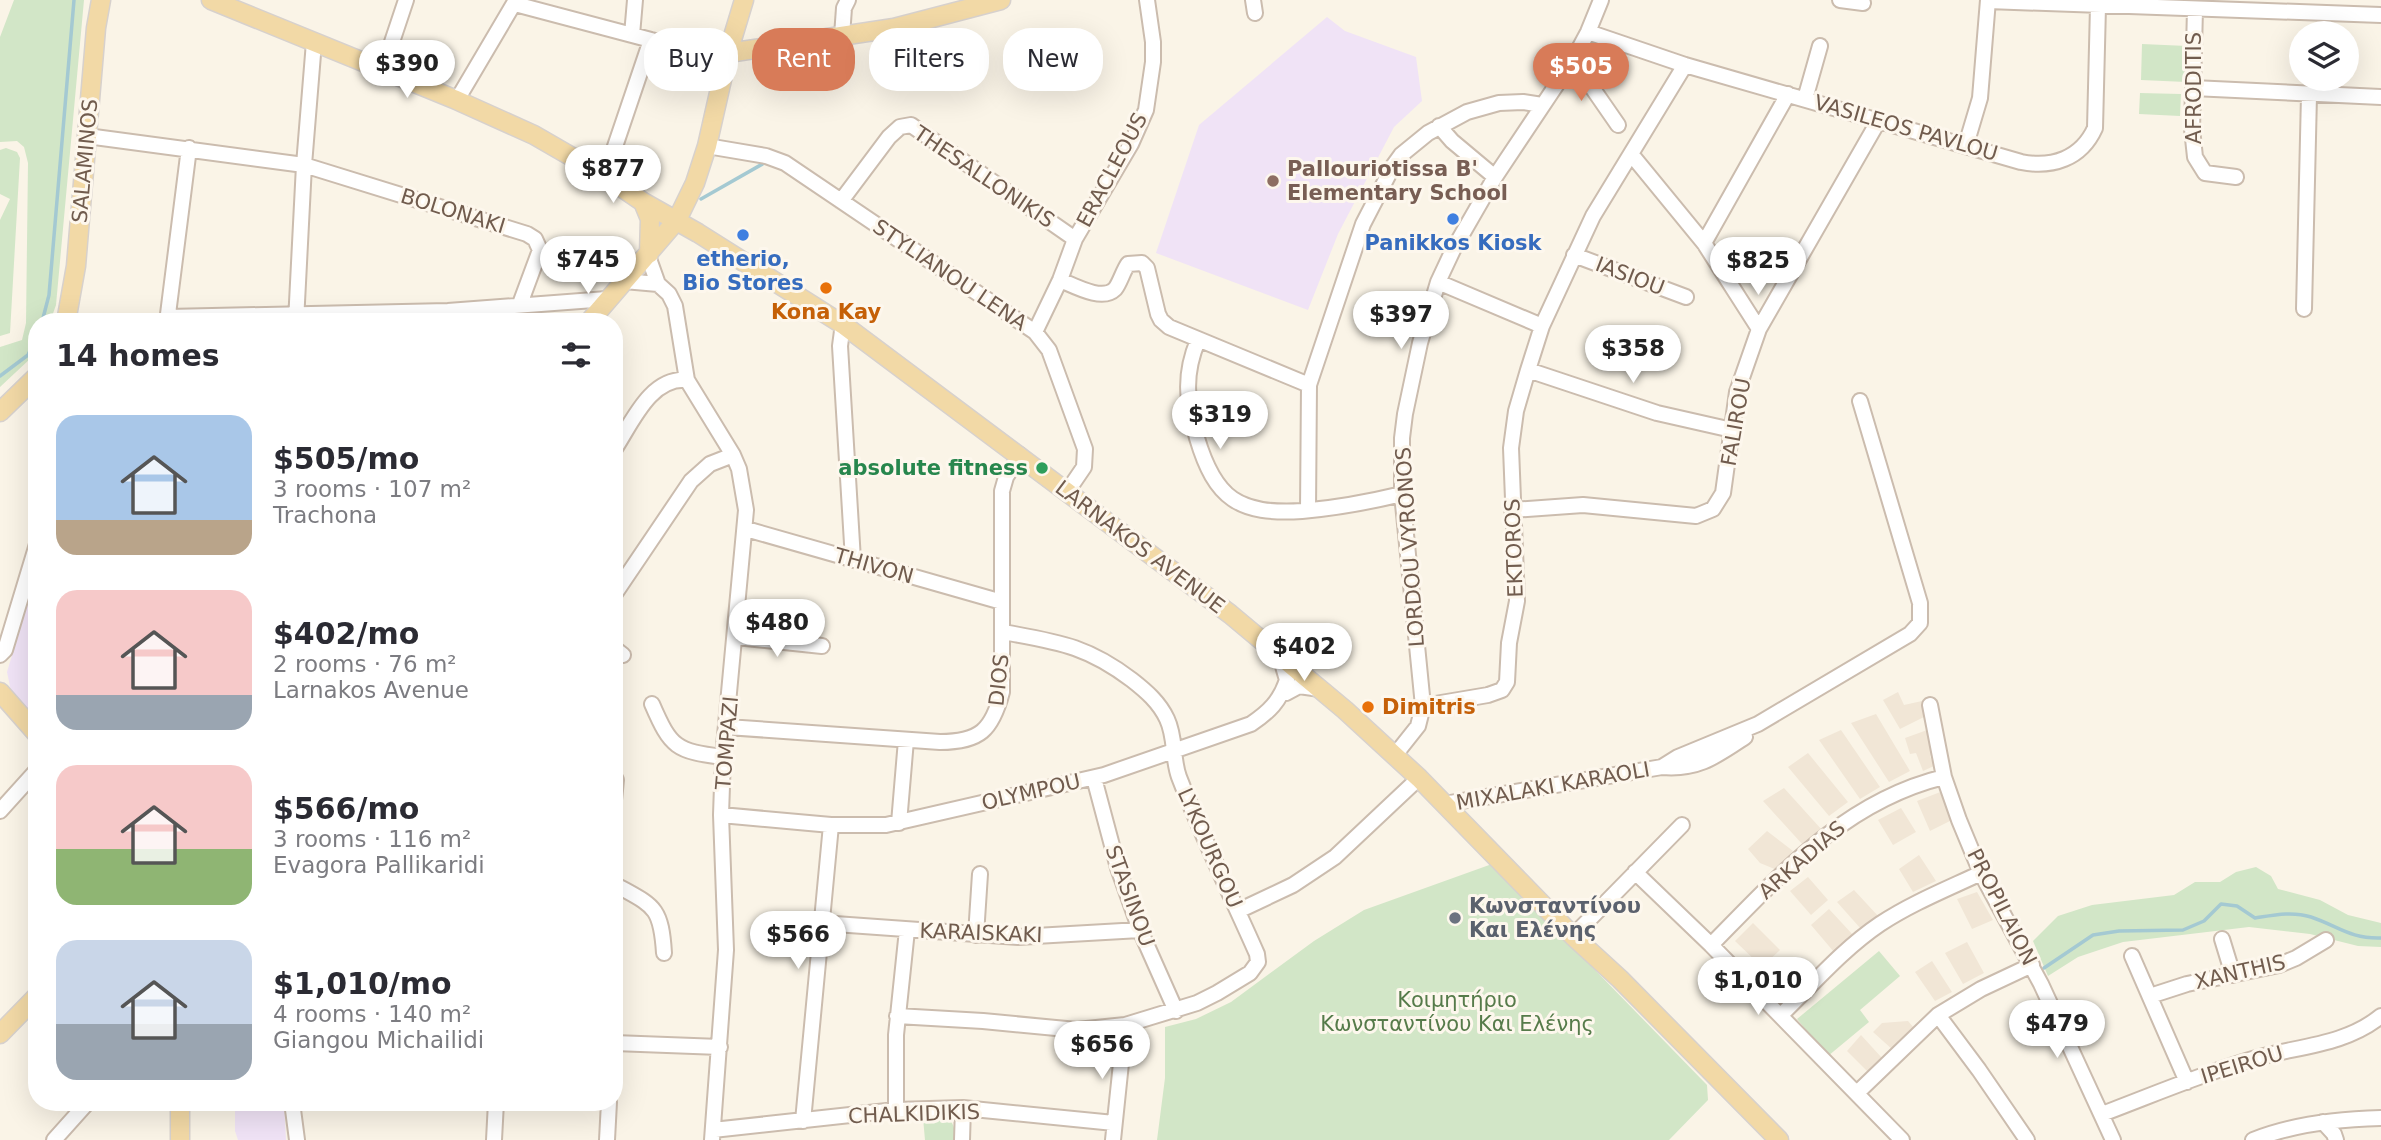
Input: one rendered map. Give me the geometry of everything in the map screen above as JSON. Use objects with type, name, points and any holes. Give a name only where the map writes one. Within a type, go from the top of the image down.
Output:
[{"type":"main road","name":"SALAMINOS","points":[[68,313],[76,266],[96,28],[101,0]]},
{"type":"main road","points":[[736,28],[744,0]]},
{"type":"main road","points":[[855,34],[894,28],[1001,0]]},
{"type":"main road","name":"LARNAKOS AVENUE","points":[[217,1],[457,100],[534,135],[606,176],[643,202],[677,220],[845,326],[1230,614],[1320,689],[1395,755],[1779,1140]]},
{"type":"main road","points":[[596,313],[677,220],[695,183],[707,146],[719,91]]},
{"type":"main road","points":[[643,202],[650,219],[648,255]]},
{"type":"main road","points":[[0,412],[28,386]]},
{"type":"main road","points":[[0,692],[28,724]]},
{"type":"main road","points":[[0,1019],[28,991]]},
{"type":"main road","points":[[0,1034],[28,1005]]},
{"type":"main road","points":[[180,1111],[180,1140]]},
{"type":"street","points":[[383,69],[406,0]]},
{"type":"street","points":[[632,35],[635,0]]},
{"type":"street","points":[[843,28],[844,8],[848,0]]},
{"type":"street","name":"ERACLEOUS","points":[[1035,332],[1060,280],[1074,239],[1135,135],[1146,110],[1153,62],[1147,0]]},
{"type":"street","name":"LORDOU VYRONOS","points":[[1395,755],[1418,726],[1423,706],[1402,495],[1402,438],[1420,343],[1438,282],[1453,250],[1495,177],[1573,60],[1601,0]]},
{"type":"street","points":[[1840,0],[1863,3]]},
{"type":"street","points":[[1965,145],[1980,99],[1988,1],[2195,9],[2255,6],[2350,7],[2381,15]]},
{"type":"street","points":[[457,100],[515,2],[644,38]]},
{"type":"street","name":"VASILEOS PAVLOU","points":[[1588,32],[1685,65],[2036,165],[2068,158],[2085,145],[2095,128],[2098,6]]},
{"type":"street","name":"AFRODITIS","points":[[2195,9],[2192,129],[2195,157],[2198,166],[2205,173],[2236,177]]},
{"type":"street","points":[[296,313],[314,42]]},
{"type":"street","points":[[1805,99],[1820,46]]},
{"type":"street","points":[[1573,60],[1618,125]]},
{"type":"street","points":[[606,176],[644,61]]},
{"type":"street","name":"EKTOROS","points":[[1423,706],[1488,695],[1502,690],[1507,682],[1509,643],[1517,601],[1512,510],[1513,427],[1528,370],[1542,326],[1593,216],[1685,65]]},
{"type":"street","points":[[2193,88],[2381,97]]},
{"type":"street","points":[[1704,243],[1788,94]]},
{"type":"street","points":[[2304,309],[2309,95]]},
{"type":"street","points":[[1308,510],[1309,385],[1344,274],[1380,189],[1401,155],[1439,126],[1483,106],[1523,102],[1542,105]]},
{"type":"street","name":"FALIROU","points":[[1512,510],[1583,505],[1703,515],[1713,509],[1723,493],[1737,391],[1759,329],[1879,120]]},
{"type":"street","name":"THESALLONIKIS","points":[[841,201],[889,137],[900,127],[911,125],[1074,239]]},
{"type":"street","points":[[1439,126],[1452,141],[1495,177]]},
{"type":"street","name":"BOLONAKI","points":[[86,136],[304,164],[527,234],[539,244],[538,257],[520,304]]},
{"type":"street","name":"STYLIANOU LENA","points":[[707,146],[778,160],[1035,332],[1049,350],[1085,449],[1084,467],[1067,492]]},
{"type":"street","points":[[169,313],[189,148]]},
{"type":"street","points":[[1631,154],[1704,243],[1759,329]]},
{"type":"street","name":"TOMPAZI","points":[[648,255],[657,284],[669,293],[675,306],[687,380],[733,455],[743,488],[746,529],[723,757],[721,815],[726,950],[713,1135]]},
{"type":"street","name":"IASIOU","points":[[1574,255],[1686,297]]},
{"type":"street","points":[[1060,280],[1094,293],[1106,294],[1115,289],[1128,264],[1143,263],[1147,268],[1161,320],[1169,327],[1309,385]]},
{"type":"street","points":[[624,281],[657,284]]},
{"type":"street","points":[[1438,282],[1542,326]]},
{"type":"street","points":[[410,313],[607,299]]},
{"type":"street","points":[[560,301],[573,306],[577,313]]},
{"type":"street","points":[[845,326],[839,346],[853,560]]},
{"type":"street","points":[[1198,340],[1189,360],[1188,396],[1201,450],[1213,480],[1233,499],[1257,510],[1275,512],[1357,504],[1402,495]]},
{"type":"street","points":[[1528,370],[1657,412],[1732,430]]},
{"type":"street","points":[[623,437],[653,392],[676,379],[687,380]]},
{"type":"street","name":"MIXALAKI KARAOLI","points":[[1444,804],[1662,767],[1678,757],[1700,757],[1746,736],[1758,724],[1910,634],[1920,623],[1920,603],[1860,401]]},
{"type":"street","points":[[623,582],[697,474],[710,464],[733,455]]},
{"type":"street","name":"DIOS","points":[[727,727],[906,740],[967,740],[986,729],[994,717],[1002,692],[1002,491],[1006,477],[1020,455]]},
{"type":"street","name":"THIVON","points":[[746,529],[1002,602]]},
{"type":"street","points":[[0,655],[5,650],[28,574]]},
{"type":"street","name":"LYKOURGOU","points":[[1003,632],[1065,644],[1109,663],[1149,693],[1160,707],[1171,730],[1178,776],[1259,958],[1256,967],[1217,993],[1177,1011]]},
{"type":"street","points":[[736,637],[822,646]]},
{"type":"street","points":[[1275,706],[1287,680],[1280,656]]},
{"type":"street","name":"OLYMPOU","points":[[721,815],[872,826],[1094,778],[1251,724],[1275,706],[1301,674]]},
{"type":"street","points":[[1286,693],[1299,686],[1320,689]]},
{"type":"street","points":[[652,704],[664,732],[675,744],[696,754],[723,757]]},
{"type":"street","name":"PROPILAION","points":[[1930,705],[1944,777],[1981,873],[2032,965],[2113,1140]]},
{"type":"street","points":[[899,822],[906,740]]},
{"type":"street","name":"ARKADIAS","points":[[1711,945],[1794,861],[1844,821],[1890,796],[1944,777]]},
{"type":"street","name":"STASINOU","points":[[1094,778],[1109,840],[1140,930],[1177,1011]]},
{"type":"street","points":[[1238,911],[1293,885],[1327,863],[1419,779]]},
{"type":"street","points":[[0,811],[28,780]]},
{"type":"street","points":[[803,1121],[831,825]]},
{"type":"street","points":[[1573,936],[1682,825]]},
{"type":"street","points":[[1635,872],[1858,1092],[1900,1139]]},
{"type":"street","points":[[1781,1015],[1877,926],[1917,902],[1981,873]]},
{"type":"street","points":[[976,935],[980,874]]},
{"type":"street","points":[[623,889],[652,905],[659,916],[664,953]]},
{"type":"street","name":"KARAISKAKI","points":[[821,923],[1018,937],[1140,930]]},
{"type":"street","points":[[896,1110],[897,1016],[907,930]]},
{"type":"street","points":[[2222,939],[2233,975]]},
{"type":"street","name":"XANTHIS","points":[[2150,996],[2188,984],[2279,965],[2326,940]]},
{"type":"street","points":[[2132,956],[2187,1082]]},
{"type":"street","points":[[1858,1092],[1916,1033],[1938,1015],[1981,989],[2032,965]]},
{"type":"street","points":[[897,1016],[983,1021],[1077,1031],[1125,1025],[1177,1011]]},
{"type":"street","points":[[1938,1015],[2027,1140]]},
{"type":"street","name":"IPEIROU","points":[[2102,1114],[2259,1057],[2332,1042],[2379,1024]]},
{"type":"street","points":[[1113,1140],[1125,1025]]},
{"type":"street","points":[[623,1043],[720,1047]]},
{"type":"street","points":[[962,1140],[963,1108]]},
{"type":"street","name":"CHALKIDIKIS","points":[[713,1135],[896,1110],[963,1108],[1114,1123]]},
{"type":"street","points":[[54,1140],[80,1111]]},
{"type":"street","points":[[293,1111],[298,1140]]},
{"type":"street","points":[[494,1140],[496,1111]]},
{"type":"street","points":[[607,1140],[609,1111]]},
{"type":"street","points":[[2253,1140],[2323,1122],[2381,1118]]},
{"type":"street","points":[[2323,1122],[2336,1140]]},
{"type":"shaded area","name":"Pallouriotissa B' Elementary School","points":[[1327,17],[1345,31],[1416,57],[1422,101],[1394,127],[1338,234],[1308,310],[1156,253],[1199,125]]},
{"type":"shaded area","points":[[28,602],[28,711],[11,691],[7,672]]},
{"type":"shaded area","points":[[1898,692],[1904,705],[1922,701],[1926,716],[1900,729],[1883,700]]},
{"type":"shaded area","points":[[1876,714],[1910,771],[1889,782],[1851,723]]},
{"type":"shaded area","points":[[1930,729],[1935,751],[1930,756],[1934,766],[1923,771],[1916,753],[1910,754],[1905,738]]},
{"type":"shaded area","points":[[1841,730],[1880,787],[1860,799],[1819,740]]},
{"type":"shaded area","points":[[1808,753],[1848,802],[1829,816],[1788,767]]},
{"type":"shaded area","points":[[1784,788],[1822,830],[1803,845],[1763,801]]},
{"type":"shaded area","points":[[1943,791],[1954,819],[1930,831],[1917,801]]},
{"type":"shaded area","points":[[1901,808],[1916,832],[1893,845],[1878,820]]},
{"type":"shaded area","points":[[1767,831],[1793,851],[1777,870],[1760,863],[1748,849]]},
{"type":"shaded area","points":[[1919,855],[1936,881],[1913,892],[1899,869]]},
{"type":"shaded area","points":[[1808,877],[1828,900],[1811,915],[1790,891]]},
{"type":"shaded area","points":[[1854,890],[1879,917],[1861,929],[1837,902]]},
{"type":"shaded area","points":[[1977,892],[1993,920],[1972,929],[1957,899]]},
{"type":"shaded area","points":[[1829,909],[1854,936],[1834,952],[1811,925]]},
{"type":"shaded area","points":[[1753,923],[1780,950],[1762,967],[1735,941]]},
{"type":"shaded area","points":[[1967,942],[1984,973],[1963,984],[1945,953]]},
{"type":"shaded area","points":[[1788,958],[1809,977],[1788,994],[1770,975]]},
{"type":"shaded area","points":[[1932,961],[1952,992],[1935,1001],[1915,972]]},
{"type":"shaded area","points":[[1908,1021],[1914,1028],[1893,1050],[1873,1032],[1882,1023]]},
{"type":"shaded area","points":[[1861,1035],[1882,1058],[1868,1072],[1847,1051]]},
{"type":"shaded area","points":[[235,1111],[284,1111],[286,1140],[238,1140]]},
{"type":"green space","points":[[14,0],[84,0],[56,305],[53,313],[28,313],[28,361],[0,387],[0,347],[22,340],[26,323],[28,163],[24,147],[17,141],[0,142],[0,37]]},
{"type":"green space","points":[[2142,44],[2187,46],[2186,82],[2141,80]]},
{"type":"green space","points":[[2140,93],[2181,94],[2180,116],[2139,114]]},
{"type":"green space","points":[[6,148],[17,152],[20,158],[10,333],[0,336],[0,220],[10,199],[0,194],[0,150]]},
{"type":"green space","name":"Κοιμητήριο Κωνσταντίνου Και Ελένης","points":[[1492,864],[1707,1085],[1708,1100],[1669,1140],[1157,1140],[1165,1078],[1165,1027],[1196,1019],[1231,1002],[1314,941],[1364,910]]},
{"type":"green space","points":[[2256,867],[2271,876],[2278,889],[2320,900],[2348,915],[2381,923],[2381,947],[2358,946],[2310,934],[2249,927],[2123,942],[2078,957],[2048,976],[2033,941],[2058,916],[2092,905],[2174,895],[2195,882],[2220,882],[2236,872]]},
{"type":"green space","points":[[1879,951],[1900,976],[1860,1010],[1869,1022],[1828,1056],[1797,1019]]},
{"type":"green space","points":[[942,1115],[953,1125],[955,1140],[925,1140],[923,1118]]},
{"type":"waterway","points":[[44,313],[49,295],[74,0]]},
{"type":"waterway","points":[[701,199],[766,162]]},
{"type":"waterway","points":[[0,376],[28,355]]},
{"type":"waterway","points":[[2044,968],[2093,935],[2119,931],[2183,930],[2204,921],[2221,904],[2237,906],[2255,918],[2283,914],[2304,915],[2352,934],[2381,938]]},
{"type":"place","name":"Pallouriotissa B' Elementary School","points":[[1273,181]]},
{"type":"place","name":"Panikkos Kiosk","points":[[1453,219]]},
{"type":"place","name":"etherio, Bio Stores","points":[[743,235]]},
{"type":"place","name":"Kona Kay","points":[[826,288]]},
{"type":"place","name":"absolute fitness","points":[[1042,468]]},
{"type":"place","name":"Dimitris","points":[[1368,707]]},
{"type":"place","name":"Κωνσταντίνου Και Ελένης","points":[[1455,918]]}]
